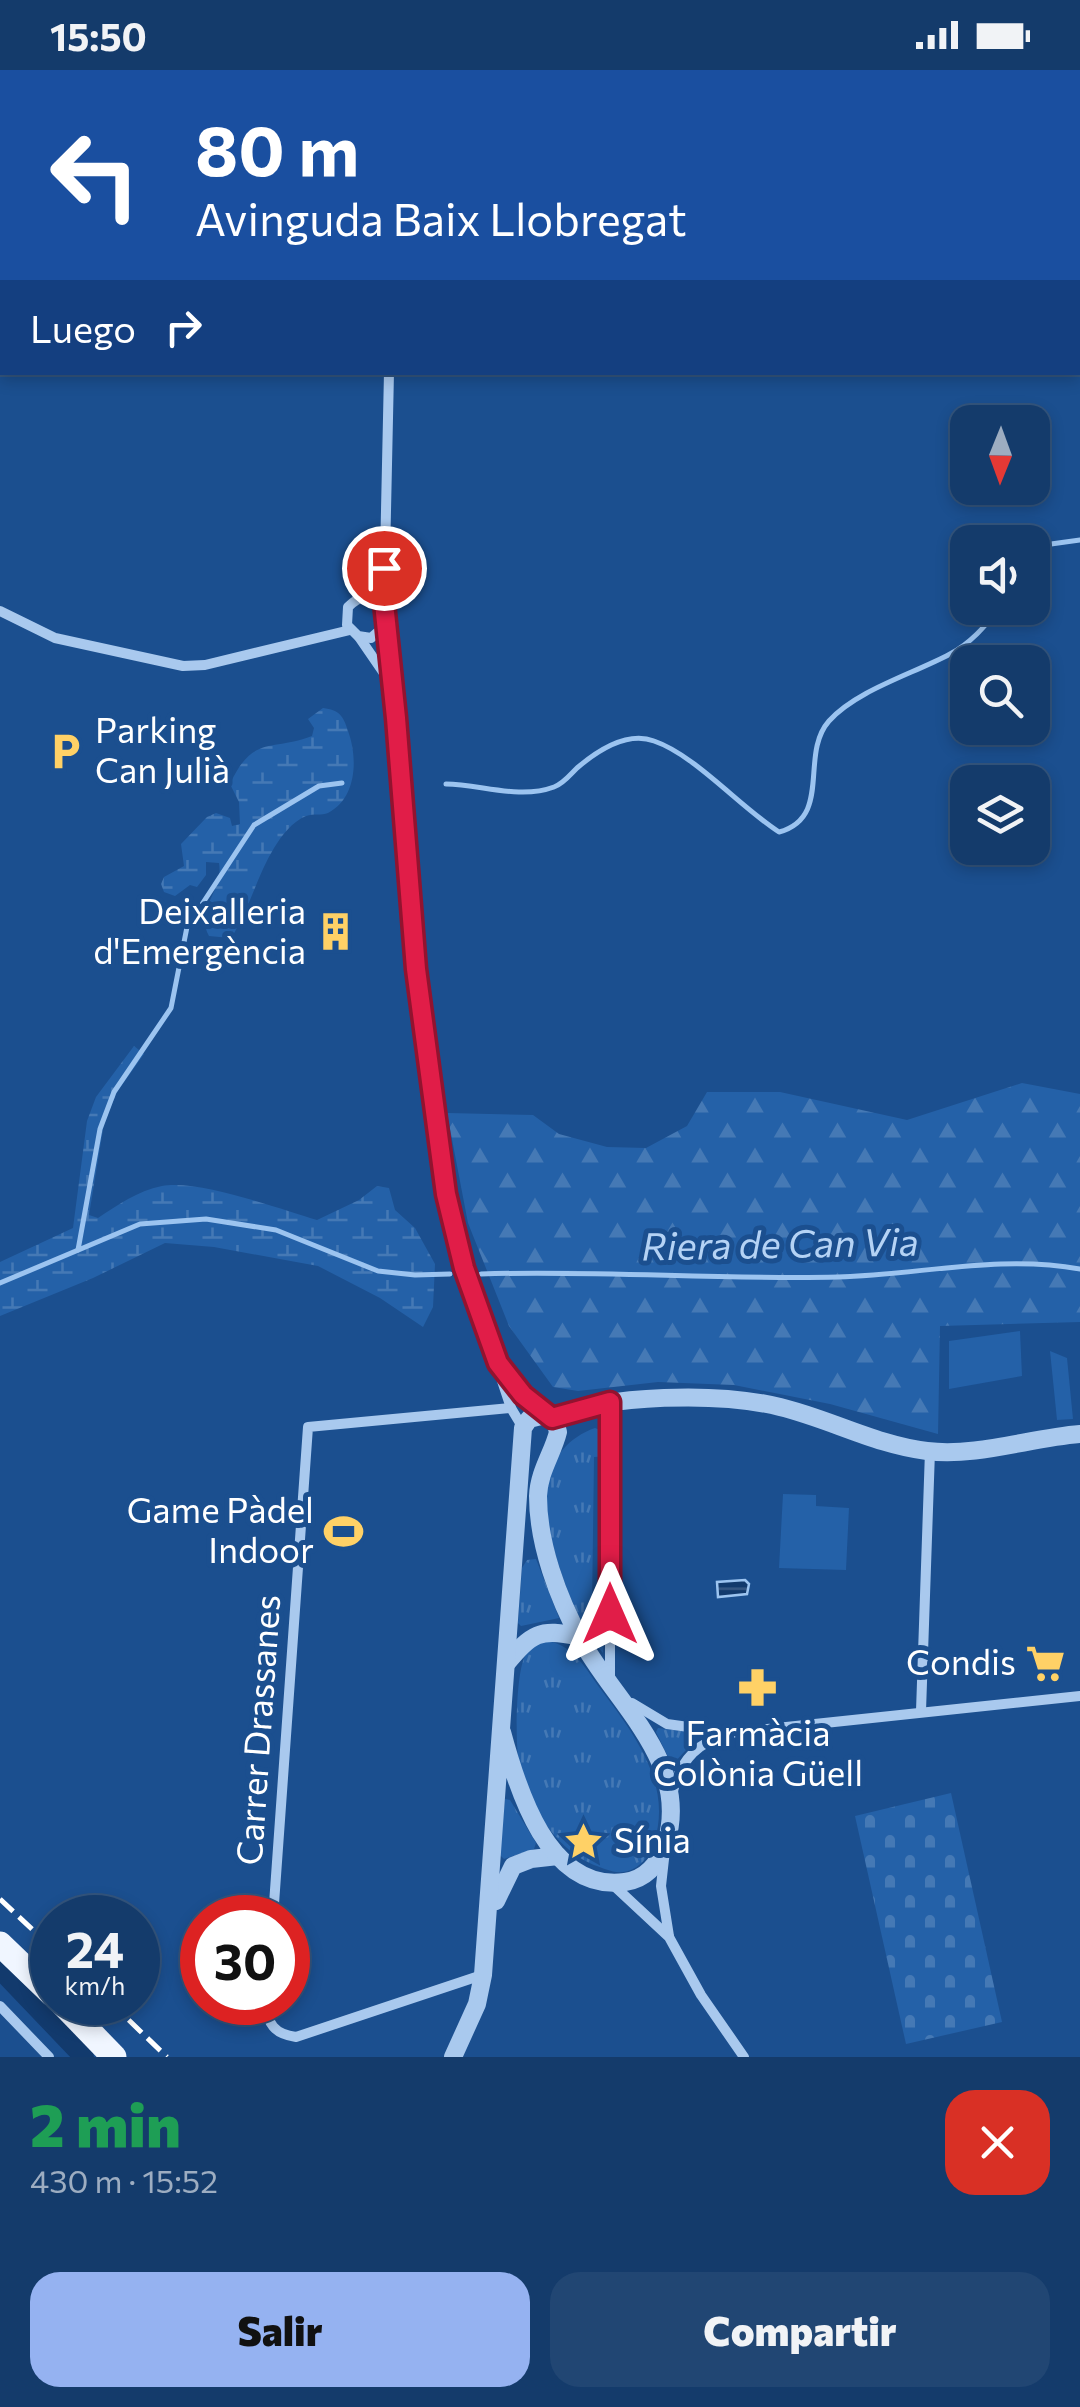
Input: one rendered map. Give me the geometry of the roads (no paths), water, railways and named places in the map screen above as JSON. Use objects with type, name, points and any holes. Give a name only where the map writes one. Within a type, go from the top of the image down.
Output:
[{"type":"main road","points":[[0,1944],[30,1973]]},
{"type":"main road","points":[[83,2025],[114,2057]]},
{"type":"street","points":[[389,375],[384,603],[416,969],[440,1159],[458,1251],[511,1408],[535,1448],[550,1446]]},
{"type":"street","points":[[385,533],[357,599],[346,612],[354,633],[393,686]]},
{"type":"street","points":[[357,599],[369,596],[384,603]]},
{"type":"street","points":[[0,612],[55,638],[184,666],[205,665],[354,633],[378,635],[386,625]]},
{"type":"street","points":[[498,1363],[558,1432],[540,1476],[540,1518],[552,1571],[579,1638],[653,1747],[670,1806]]},
{"type":"street","points":[[453,2057],[477,2004],[483,1974],[524,1433],[529,1418],[610,1402],[719,1400],[777,1406],[930,1452],[976,1450],[1080,1434]]},
{"type":"street","points":[[610,1402],[610,1684],[641,1711],[667,1724],[730,1733]]},
{"type":"street","name":"Carrer Drassanes","points":[[275,1895],[308,1427],[511,1408]]},
{"type":"street","points":[[921,1712],[930,1452]]},
{"type":"street","points":[[506,1664],[525,1641],[539,1634],[555,1631],[579,1638]]},
{"type":"street","points":[[669,1938],[662,1886],[670,1806],[677,1774],[688,1756],[706,1740],[730,1733],[1080,1696]]},
{"type":"street","points":[[502,1732],[525,1807],[558,1856],[588,1876],[611,1884],[669,1938],[700,1995],[744,2057]]},
{"type":"street","points":[[611,1884],[646,1876],[665,1845]]},
{"type":"street","points":[[489,1920],[502,1883],[513,1866],[558,1856]]},
{"type":"street","points":[[270,2025],[276,2032],[296,2037],[310,2034],[483,1974]]},
{"type":"street","points":[[0,2006],[49,2057]]},
{"type":"waterway","points":[[1050,545],[1080,540]]},
{"type":"waterway","points":[[446,784],[513,792],[541,791],[560,784],[603,749],[623,741],[644,739],[670,748],[701,769],[779,832],[805,813],[811,799],[820,735],[829,721],[870,691],[958,650],[985,625]]},
{"type":"waterway","points":[[78,1250],[100,1129],[114,1092],[171,1008],[187,927],[254,825],[319,786],[342,783]]},
{"type":"waterway","name":"Riera de Can Via","points":[[0,1283],[140,1224],[206,1219],[276,1230],[378,1271],[450,1274]]},
{"type":"waterway","name":"Riera de Can Via","points":[[481,1274],[793,1278],[989,1264],[1080,1269]]},
{"type":"waterway","points":[[0,1969],[84,2057]]},
{"type":"railway","points":[[0,1899],[30,1927]]},
{"type":"railway","points":[[134,2025],[167,2057]]},
{"type":"place","name":"Parking Can Julià","points":[[65,751]]},
{"type":"place","name":"Deixalleria d'Emergència","points":[[336,932]]},
{"type":"place","name":"Game Pàdel Indoor","points":[[344,1531]]},
{"type":"place","name":"Condis","points":[[1046,1663]]},
{"type":"place","name":"Farmàcia Colònia Güell","points":[[758,1687]]},
{"type":"place","name":"Sínia","points":[[584,1841]]}]
